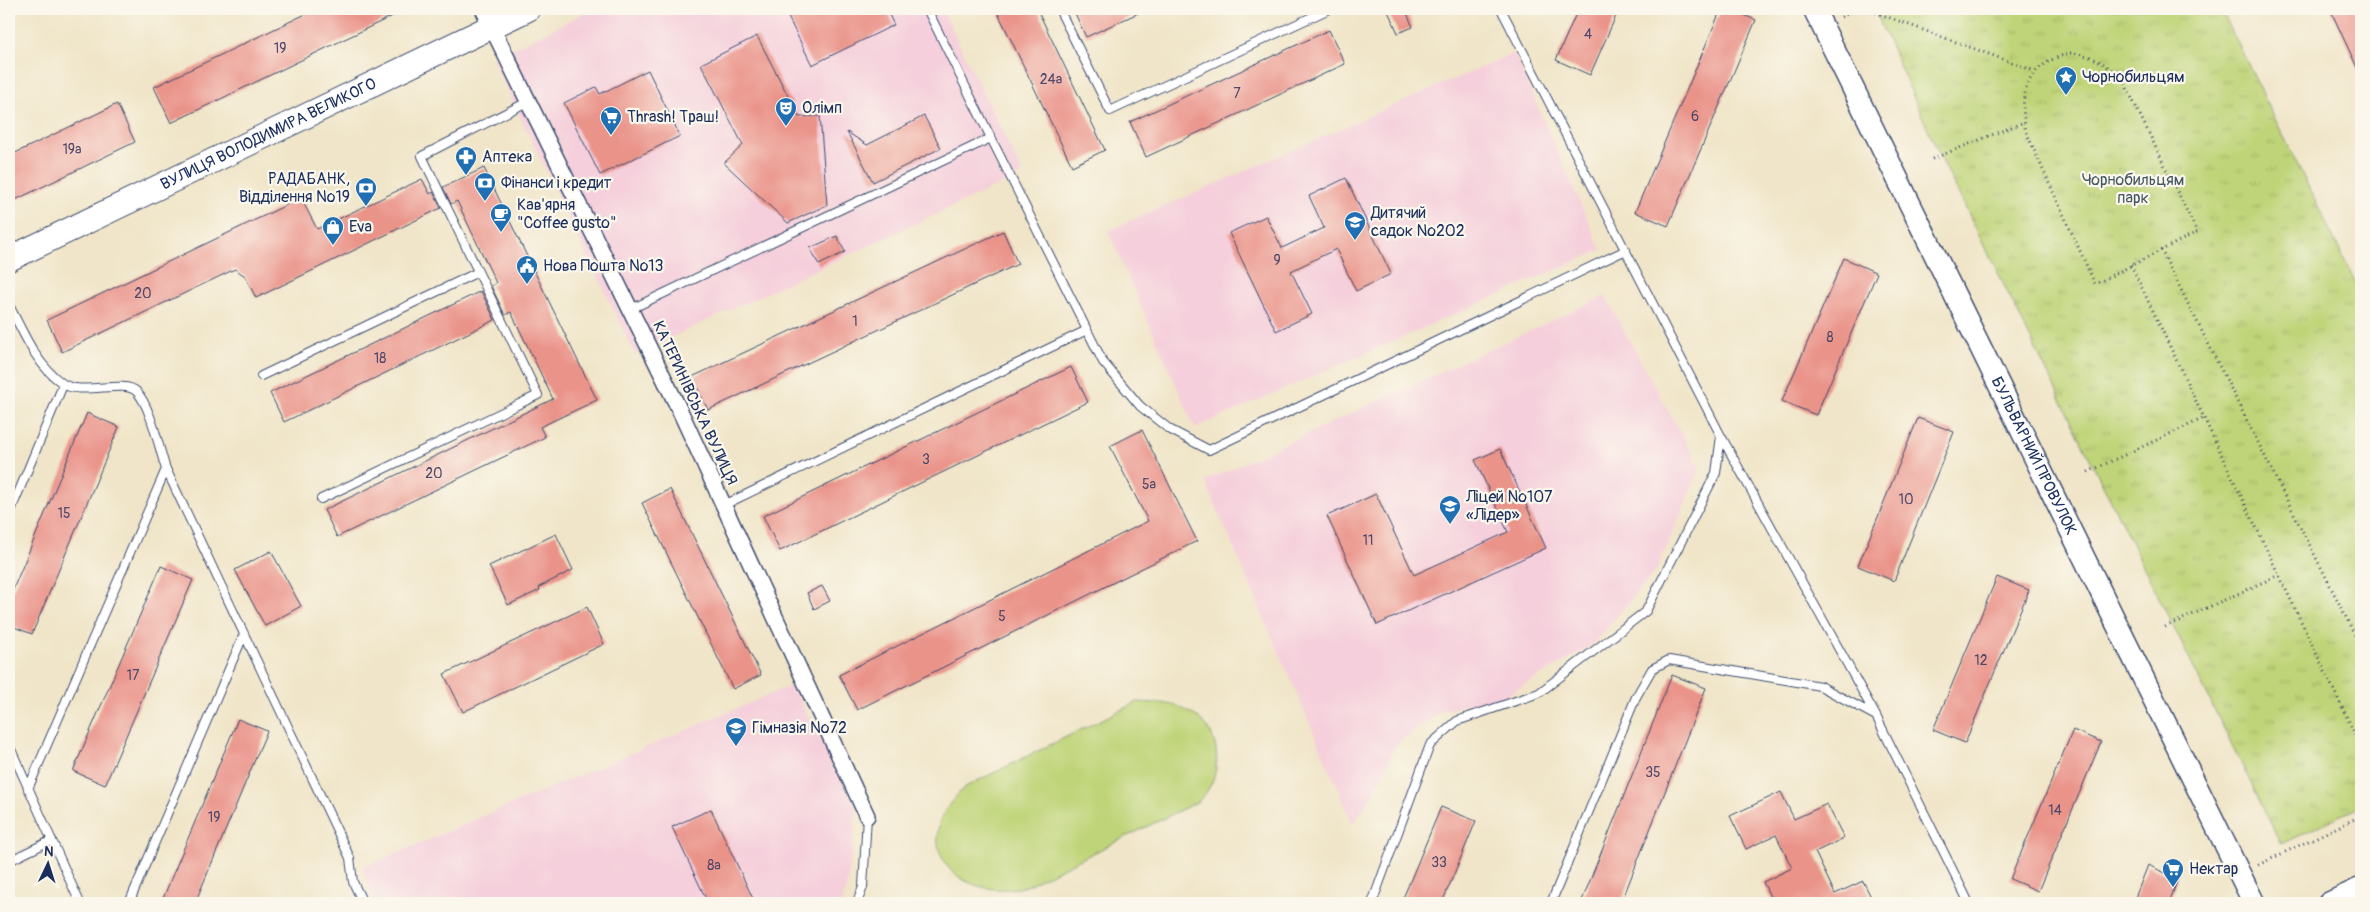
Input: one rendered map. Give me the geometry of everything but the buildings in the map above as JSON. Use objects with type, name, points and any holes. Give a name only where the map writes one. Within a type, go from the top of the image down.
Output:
[{"type":"main road","name":"ВУЛИЦЯ ВОЛОДИМИРА ВЕЛИКОГО","points":[[9,259],[487,18],[528,9]]},
{"type":"street","name":"БУЛЬВАРНИЙ ПРОВУЛОК","points":[[1814,9],[2254,903]]},
{"type":"street","name":"КАТЕРИНІВСЬКА ВУЛИЦЯ","points":[[487,18],[631,309],[724,504],[867,816]]},
{"type":"street","points":[[2329,903],[2361,888]]},
{"type":"lane","points":[[927,9],[1103,362],[1140,406],[1169,429],[1209,450],[1626,250]]},
{"type":"lane","points":[[1058,9],[1110,111],[1329,9]]},
{"type":"lane","points":[[1501,9],[1721,436],[1876,716],[1969,903]]},
{"type":"lane","points":[[321,499],[538,395],[422,156],[529,102]]},
{"type":"lane","points":[[631,309],[990,138]]},
{"type":"lane","points":[[261,376],[478,272]]},
{"type":"lane","points":[[9,305],[38,360],[63,385],[97,390],[124,386],[134,390],[146,408],[166,469],[350,858],[353,882],[363,903]]},
{"type":"lane","points":[[724,504],[1088,330]]},
{"type":"lane","points":[[9,515],[63,385]]},
{"type":"lane","points":[[1372,903],[1430,745],[1457,721],[1539,693],[1646,611],[1716,473],[1721,436]]},
{"type":"lane","points":[[28,789],[166,469]]},
{"type":"lane","points":[[129,903],[244,634]]},
{"type":"lane","points":[[1551,903],[1636,697],[1652,669],[1669,660],[1820,686],[1876,716]]},
{"type":"lane","points":[[9,745],[80,903]]},
{"type":"lane","points":[[857,903],[862,887],[867,816]]},
{"type":"lane","points":[[9,861],[52,840]]},
{"type":"path","points":[[1866,9],[2035,72]]},
{"type":"path","points":[[2070,53],[2083,54],[2096,58],[2106,64],[2122,80],[2197,232],[2094,284],[2026,132],[2022,113],[2025,93],[2030,77],[2035,72],[2052,58],[2070,53]]},
{"type":"path","points":[[1932,159],[2024,122]]},
{"type":"path","points":[[2161,250],[2361,647]]},
{"type":"path","points":[[2130,265],[2361,747]]},
{"type":"path","points":[[2088,472],[2204,418]]},
{"type":"path","points":[[2165,627],[2279,574]]},
{"type":"path","points":[[2239,874],[2361,816]]},
{"type":"shaded area","points":[[593,9],[942,9],[1023,174],[635,354],[492,59]]},
{"type":"shaded area","name":"Дитячий садок №202","points":[[1514,53],[1601,250],[1195,428],[1108,231]]},
{"type":"shaded area","name":"Ліцей №107 «Лідер»","points":[[1605,296],[1700,468],[1657,569],[1591,646],[1502,698],[1443,710],[1395,745],[1376,789],[1353,824],[1205,481]]},
{"type":"shaded area","name":"Гімназія №72","points":[[792,685],[857,809],[848,881],[842,903],[375,903],[362,868]]},
{"type":"green space","name":"Чорнобильцям парк","points":[[1874,9],[2221,9],[2361,294],[2361,806],[2281,844],[1939,154]]},
{"type":"green space","points":[[1137,702],[1175,705],[1191,713],[1208,728],[1216,747],[1216,768],[1210,787],[1197,802],[1026,886],[1010,889],[993,889],[977,886],[951,870],[942,858],[938,842],[939,824],[953,799],[965,787]]},
{"type":"place","name":"Чорнобильцям","points":[[2066,96]]},
{"type":"place","name":"Олімп","points":[[786,127]]},
{"type":"place","name":"Thrash! Траш!","points":[[611,136]]},
{"type":"place","name":"Аптека","points":[[466,176]]},
{"type":"place","name":"Фінанси і кредит","points":[[485,202]]},
{"type":"place","name":"РАДАБАНК, Відділення №19","points":[[366,207]]},
{"type":"place","name":"Кав'ярня \"Coffee gusto\"","points":[[501,233]]},
{"type":"place","name":"Дитячий садок №202","points":[[1355,241]]},
{"type":"place","name":"Eva","points":[[333,246]]},
{"type":"place","name":"Нова Пошта №13","points":[[527,285]]},
{"type":"place","name":"Ліцей №107 «Лідер»","points":[[1450,525]]},
{"type":"place","name":"Гімназія №72","points":[[736,747]]},
{"type":"place","name":"Нектар","points":[[2173,888]]}]
